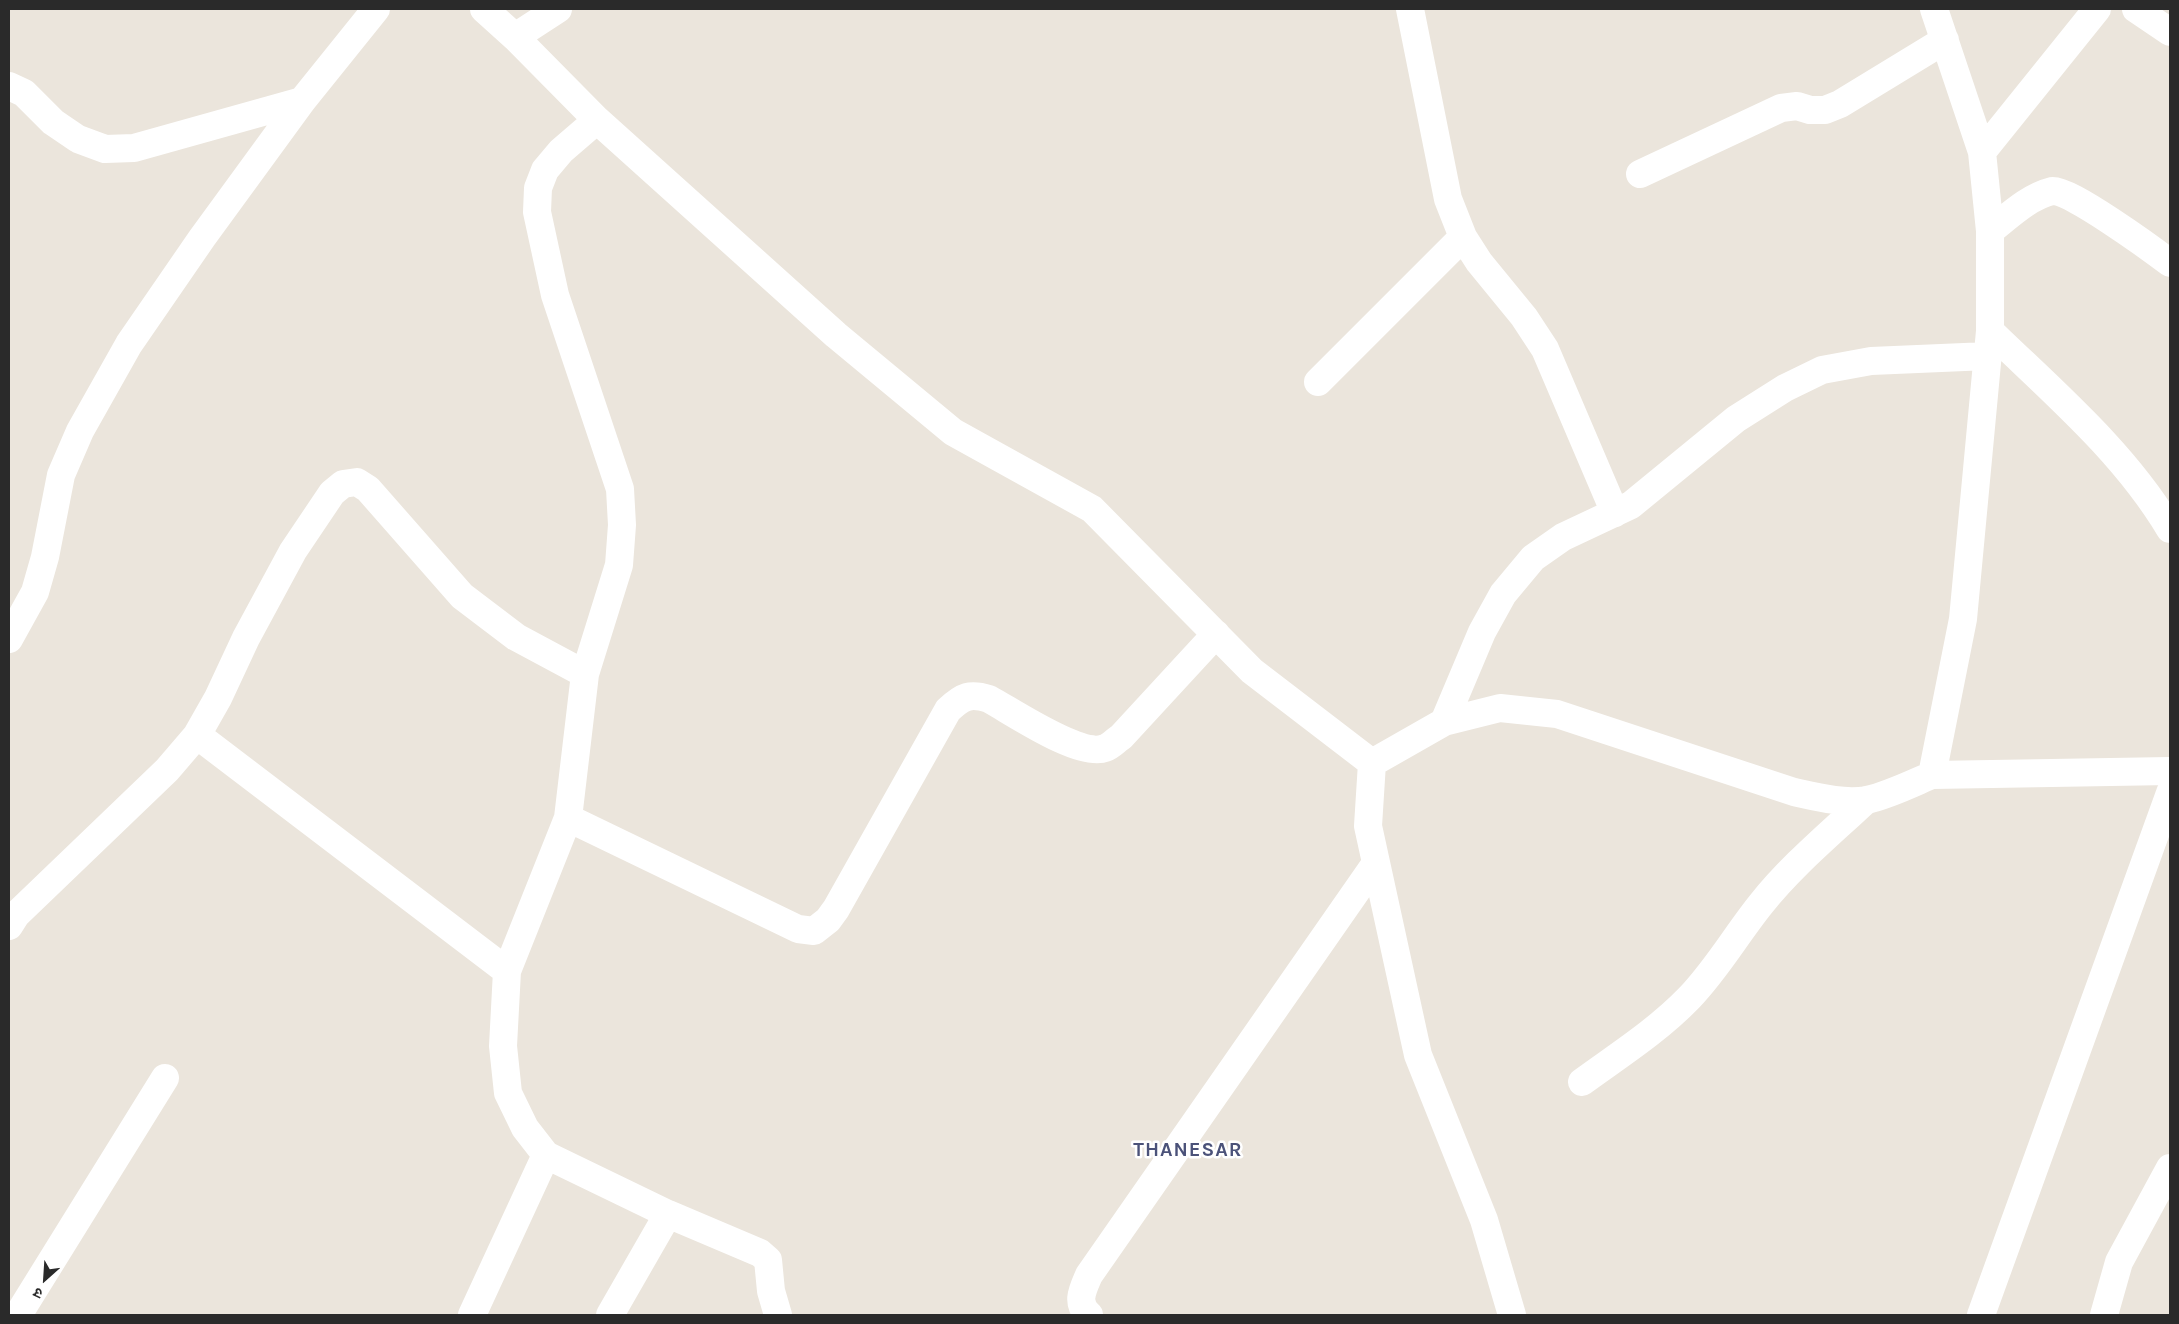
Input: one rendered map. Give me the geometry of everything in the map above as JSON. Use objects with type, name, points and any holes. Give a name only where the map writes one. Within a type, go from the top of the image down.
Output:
[{"type":"street","points":[[9,639],[35,592],[45,558],[61,476],[80,431],[135,336],[202,238],[302,101],[376,9]]},
{"type":"street","points":[[484,9],[515,37],[597,120],[836,335],[953,432],[1092,509],[1252,671],[1372,763]]},
{"type":"street","points":[[515,37],[558,9]]},
{"type":"street","points":[[1410,9],[1448,199],[1463,237],[1479,262],[1524,317],[1545,349],[1616,513]]},
{"type":"street","points":[[1932,774],[1963,619],[1989,343],[1990,231],[1982,152],[1934,9]]},
{"type":"street","points":[[1982,152],[2097,9]]},
{"type":"street","points":[[2136,9],[2170,32]]},
{"type":"street","points":[[1640,174],[1781,108],[1797,106],[1810,110],[1825,110],[1840,104],[1945,40]]},
{"type":"street","points":[[9,86],[24,93],[54,122],[78,139],[105,149],[134,148],[302,101]]},
{"type":"street","points":[[597,120],[561,151],[545,170],[538,188],[537,212],[555,295],[620,489],[622,525],[618,565],[585,674],[568,818],[507,970],[503,1046],[508,1093],[525,1128],[546,1155],[668,1214],[760,1252],[768,1260],[771,1291],[778,1315]]},
{"type":"street","points":[[1990,231],[2035,197],[2054,191],[2073,197],[2170,262]]},
{"type":"street","points":[[1318,382],[1463,237]]},
{"type":"street","points":[[1444,722],[1482,632],[1503,594],[1534,558],[1563,537],[1631,505],[1658,485],[1736,419],[1785,388],[1822,370],[1989,343],[2110,447],[2156,506],[2170,529]]},
{"type":"street","points":[[11,917],[168,770],[198,735],[218,698],[246,638],[293,551],[332,493],[343,484],[357,482],[368,489],[462,596],[489,618],[516,638],[585,674]]},
{"type":"street","points":[[568,818],[798,929],[814,930],[828,920],[836,909],[948,710],[960,699],[976,695],[989,699],[1073,746],[1090,750],[1105,748],[1121,736],[1216,634]]},
{"type":"street","points":[[1372,763],[1444,722],[1500,708],[1557,714],[1794,792],[1832,800],[1866,800],[1932,774],[2170,771]]},
{"type":"street","points":[[198,735],[507,970]]},
{"type":"street","points":[[1372,763],[1368,826],[1418,1055],[1484,1220],[1512,1315]]},
{"type":"street","points":[[1982,1315],[2170,794]]},
{"type":"street","points":[[1582,1082],[1654,1031],[1690,997],[1726,954],[1761,904],[1795,868],[1866,800]]},
{"type":"street","points":[[1089,1315],[1083,1310],[1080,1295],[1089,1275],[1376,863]]},
{"type":"street","points":[[9,1309],[17,1315],[165,1078]]},
{"type":"street","points":[[472,1315],[546,1155]]},
{"type":"street","points":[[2104,1315],[2119,1262],[2170,1168]]},
{"type":"street","points":[[610,1315],[668,1214]]},
{"type":"district","name":"THANESAR","points":[[1188,1150]]}]
